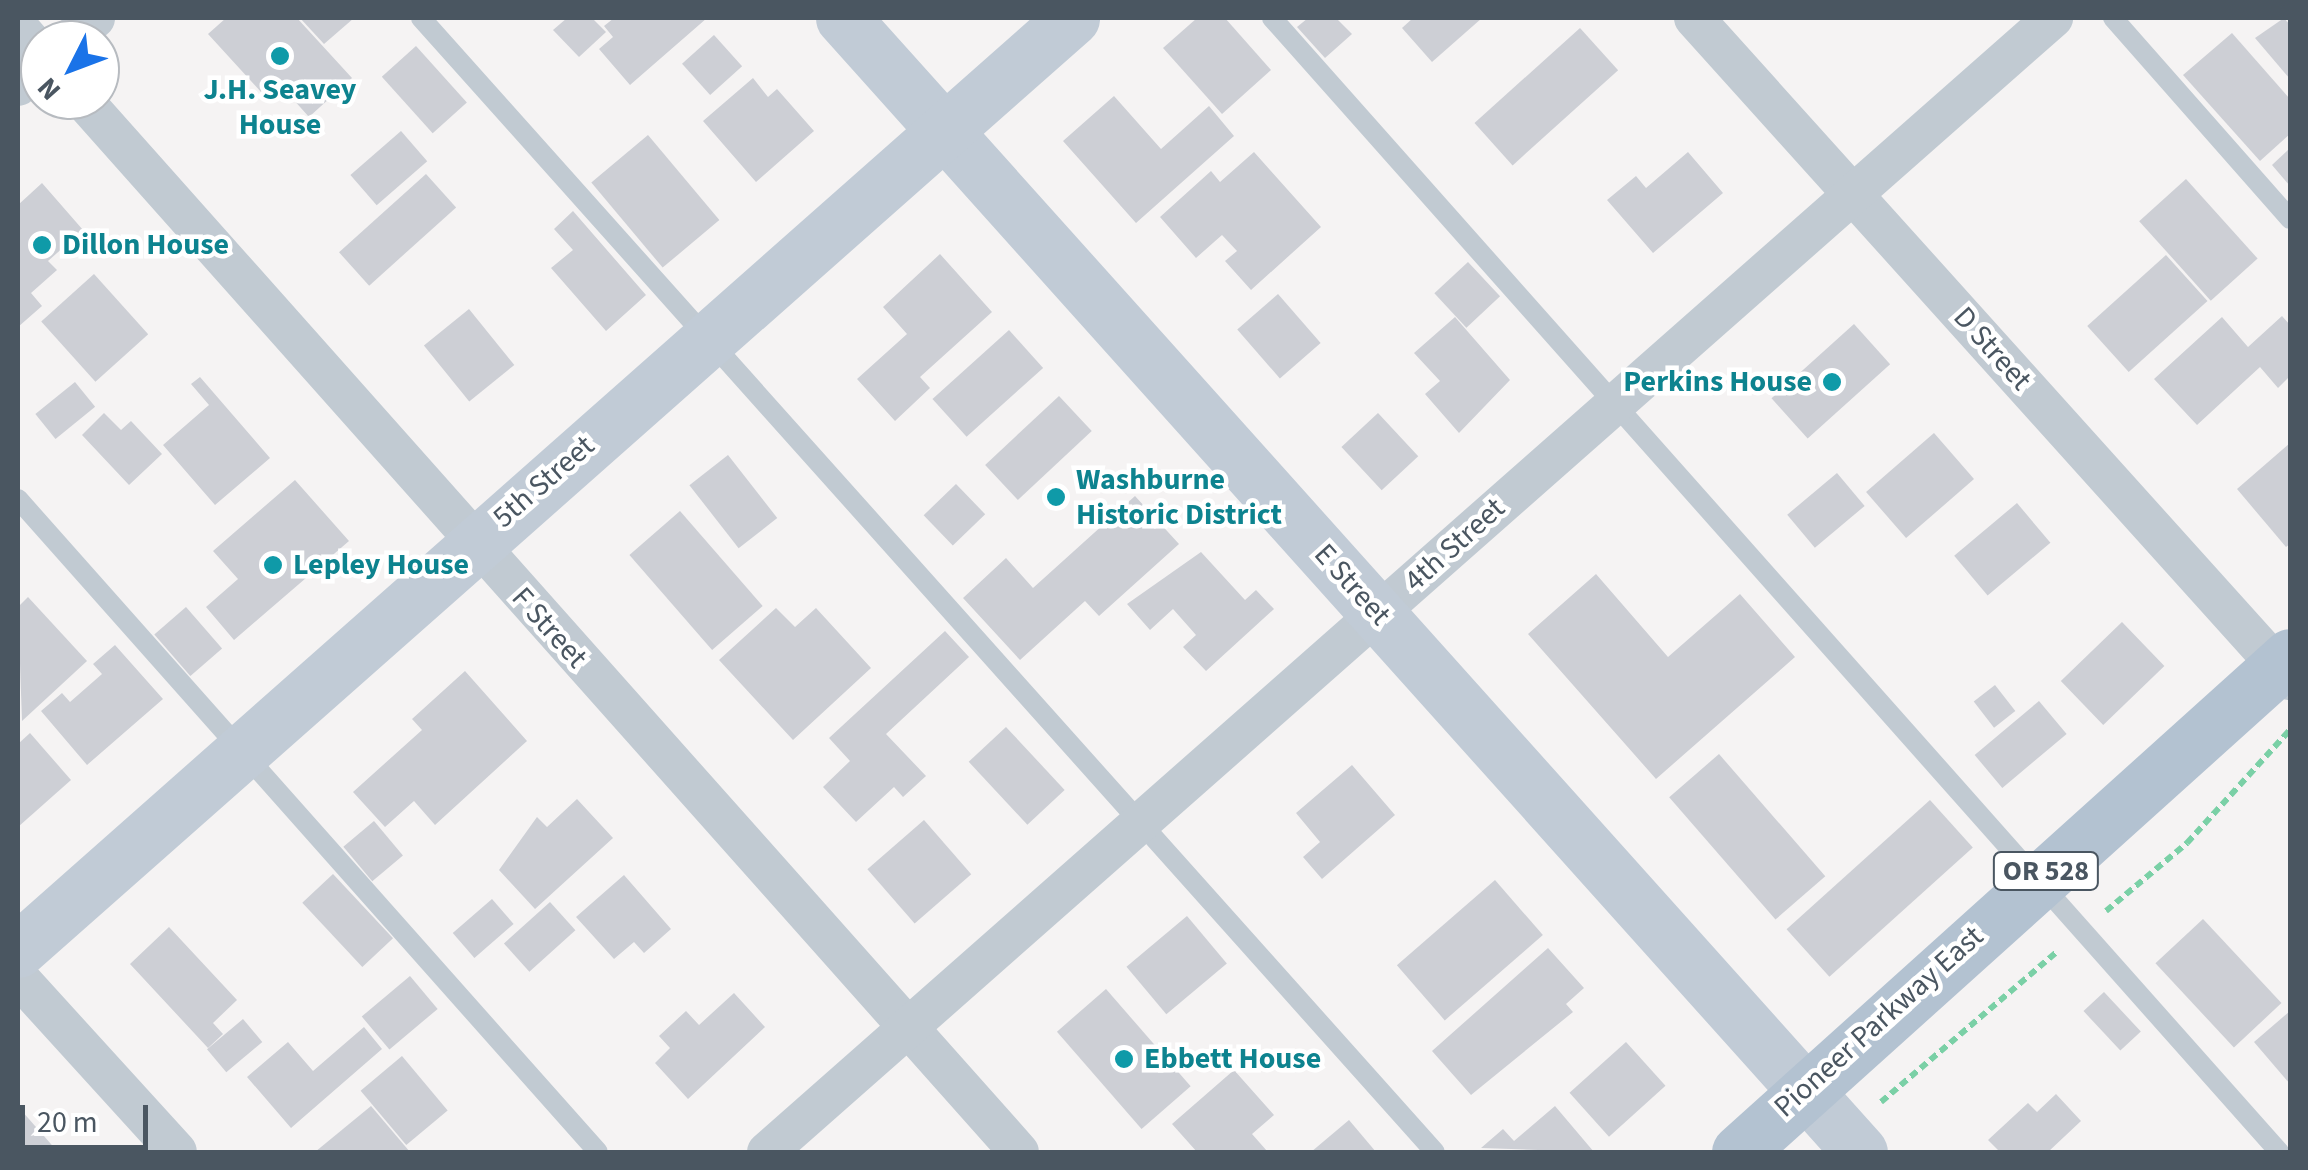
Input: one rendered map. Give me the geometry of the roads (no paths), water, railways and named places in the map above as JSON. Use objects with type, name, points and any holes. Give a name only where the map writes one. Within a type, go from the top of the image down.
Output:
[{"type":"main road","name":"Pioneer Parkway East","points":[[1739,1152],[1804,1088],[2036,880],[2287,667]]},
{"type":"street","name":"E Street","points":[[843,18],[1860,1152]]},
{"type":"street","name":"5th Street","points":[[18,950],[1072,18]]},
{"type":"street","name":"D Street","points":[[1694,18],[2287,667]]},
{"type":"street","name":"4th Street","points":[[767,1152],[2053,18]]},
{"type":"street","name":"F Street","points":[[101,120],[1020,1152]]},
{"type":"street","points":[[18,977],[177,1152]]},
{"type":"lane","points":[[421,18],[710,336],[1435,1152]]},
{"type":"lane","points":[[1272,18],[2279,1152]]},
{"type":"lane","points":[[2113,18],[2290,219]]},
{"type":"lane","points":[[18,499],[598,1152]]},
{"type":"place","name":"J.H. Seavey House","points":[[280,56]]},
{"type":"place","name":"Dillon House","points":[[42,245]]},
{"type":"place","name":"Perkins House","points":[[1832,382]]},
{"type":"place","name":"Washburne Historic District","points":[[1056,497]]},
{"type":"place","name":"Lepley House","points":[[273,565]]},
{"type":"place","name":"Ebbett House","points":[[1124,1059]]}]
